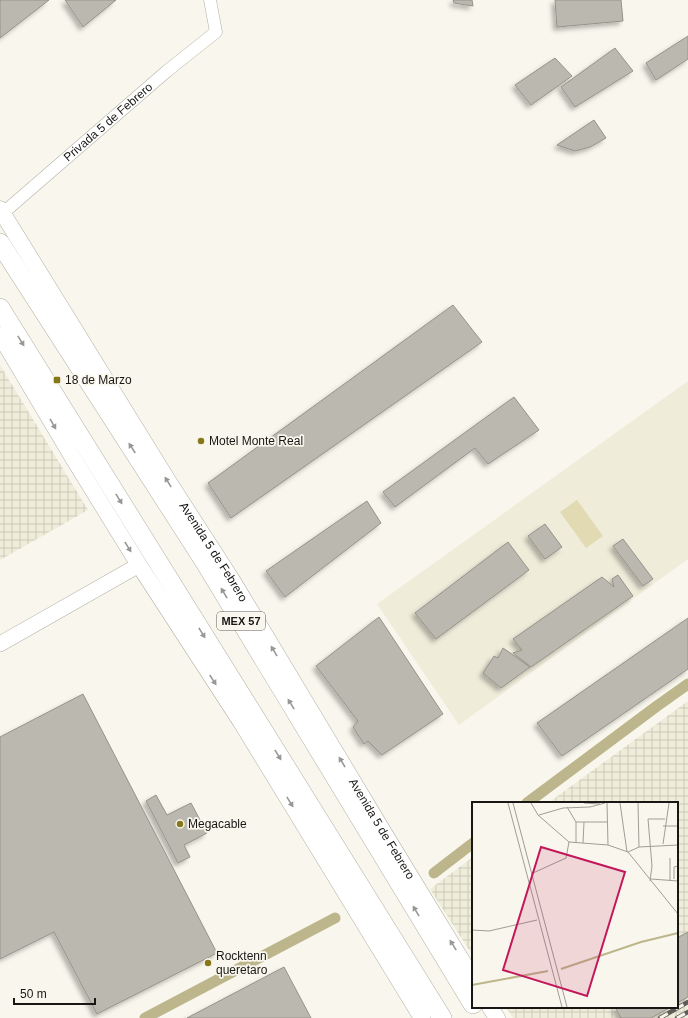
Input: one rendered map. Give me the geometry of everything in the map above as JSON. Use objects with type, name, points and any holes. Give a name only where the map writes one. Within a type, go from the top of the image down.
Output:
[{"type":"highway","name":"Avenida 5 de Febrero","points":[[0,244],[205,562],[472,1002]]},
{"type":"highway","name":"MEX 57","points":[[0,308],[442,1018]]},
{"type":"highway","points":[[476,1008],[482,1018]]},
{"type":"main road","name":"Avenida 5 de Febrero","points":[[1,211],[166,478],[232,580],[472,977]]},
{"type":"main road","points":[[0,335],[139,565],[241,722],[422,1018]]},
{"type":"main road","points":[[491,1008],[497,1018]]},
{"type":"street","name":"Privada 5 de Febrero","points":[[1,211],[167,71],[216,32],[210,0]]},
{"type":"street","points":[[0,644],[139,565]]},
{"type":"shaded area","points":[[0,365],[88,510],[0,560]]},
{"type":"shaded area","points":[[688,381],[688,559],[459,725],[377,604]]},
{"type":"shaded area","points":[[577,500],[603,536],[586,548],[560,512]]},
{"type":"shaded area","points":[[688,701],[688,1018],[513,1018],[507,1008],[678,1008],[678,802],[549,802]]},
{"type":"shaded area","points":[[472,858],[472,954],[430,889]]},
{"type":"building","points":[[0,0],[49,0],[0,38]]},
{"type":"building","points":[[65,0],[116,0],[83,27]]},
{"type":"building","points":[[453,0],[472,0],[473,6],[454,3]]},
{"type":"building","points":[[555,0],[621,0],[623,21],[557,27]]},
{"type":"building","points":[[688,36],[688,59],[656,80],[646,63]]},
{"type":"building","points":[[615,48],[633,71],[575,107],[561,87]]},
{"type":"building","points":[[555,58],[572,76],[531,105],[515,85]]},
{"type":"building","points":[[594,120],[606,138],[590,147],[575,151],[557,145]]},
{"type":"building","points":[[453,305],[482,342],[231,518],[208,483]]},
{"type":"building","points":[[514,397],[539,430],[488,464],[475,448],[395,507],[383,492]]},
{"type":"building","points":[[367,501],[381,523],[285,597],[266,571]]},
{"type":"building","points":[[545,524],[562,547],[545,559],[528,536]]},
{"type":"building","points":[[623,539],[653,579],[643,586],[613,546]]},
{"type":"building","points":[[508,542],[529,570],[436,639],[415,613]]},
{"type":"building","points":[[618,575],[633,596],[531,667],[513,653],[522,650],[513,639],[602,577],[614,587],[612,579]]},
{"type":"building","points":[[379,617],[443,714],[382,755],[368,741],[364,744],[353,727],[358,721],[316,666]]},
{"type":"building","points":[[688,618],[688,669],[562,756],[537,723]]},
{"type":"building","points":[[503,648],[530,667],[501,688],[483,673],[494,656],[498,658]]},
{"type":"building","points":[[83,694],[217,953],[97,1014],[54,932],[0,959],[0,737]]},
{"type":"building","name":"Megacable","points":[[156,795],[167,815],[191,803],[207,833],[184,845],[190,857],[178,863],[146,801]]},
{"type":"building","points":[[688,932],[688,997],[678,1002],[678,937]]},
{"type":"building","points":[[284,967],[311,1018],[187,1018]]},
{"type":"building","points":[[616,1008],[669,1008],[651,1018],[621,1018]]},
{"type":"waterway","points":[[528,802],[688,684]]},
{"type":"waterway","points":[[434,873],[472,844]]},
{"type":"waterway","points":[[145,1018],[335,918]]},
{"type":"railway","points":[[678,1008],[688,1002]]},
{"type":"railway","points":[[660,1018],[678,1008]]},
{"type":"railway","points":[[677,1018],[688,1012]]},
{"type":"place","name":"18 de Marzo","points":[[57,380]]},
{"type":"place","name":"Motel Monte Real","points":[[201,441]]},
{"type":"place","name":"Megacable","points":[[180,824]]},
{"type":"place","name":"Rocktenn queretaro","points":[[208,963]]}]
